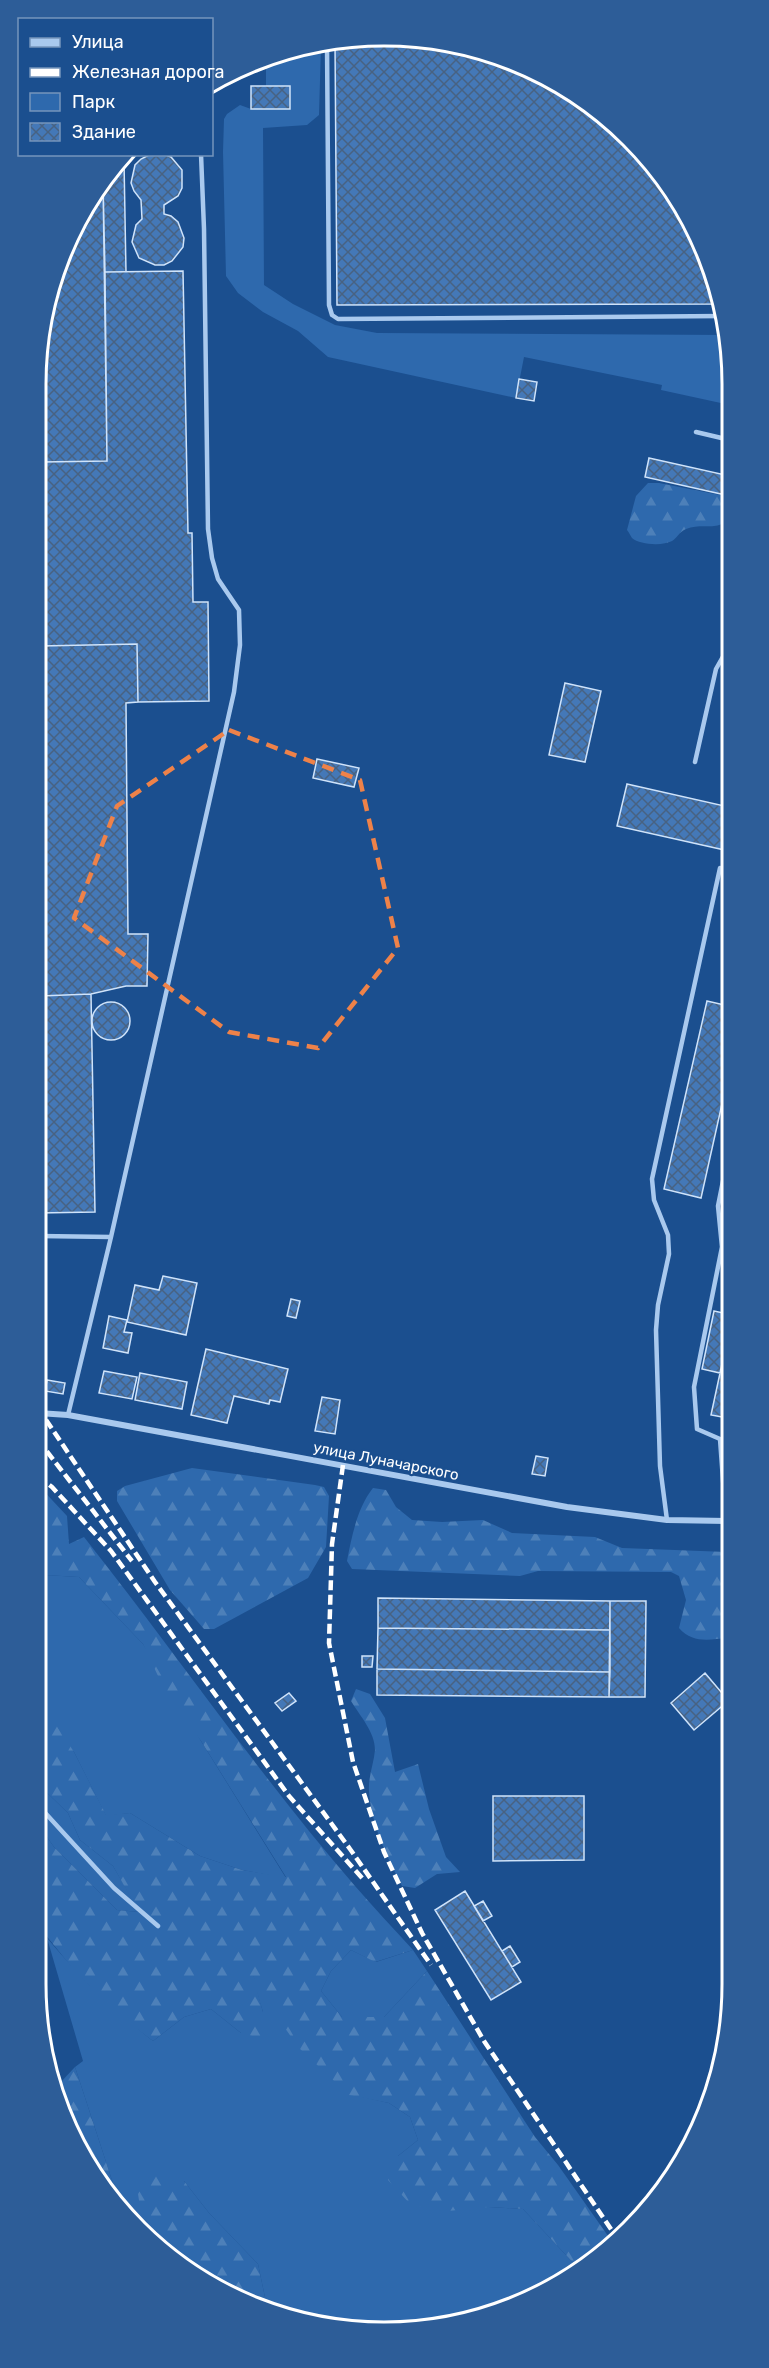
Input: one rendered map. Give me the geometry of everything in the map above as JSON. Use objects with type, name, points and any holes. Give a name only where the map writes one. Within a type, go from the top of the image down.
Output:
[{"type":"street","name":"улица Луначарского","points":[[46,1413],[68,1415],[567,1507],[667,1520],[722,1521]]},
{"type":"lane","points":[[327,51],[330,305],[332,315],[338,319],[715,316]]},
{"type":"lane","points":[[68,1415],[111,1238],[234,692],[240,645],[239,610],[218,579],[208,530],[201,156]]},
{"type":"lane","points":[[696,432],[722,438]]},
{"type":"lane","points":[[695,762],[716,669],[722,658]]},
{"type":"lane","points":[[667,1520],[660,1466],[656,1330],[669,1254],[668,1235],[654,1200],[652,1179],[720,868]]},
{"type":"lane","points":[[722,1186],[718,1206],[722,1247],[694,1387],[697,1429],[720,1439],[722,1466]]},
{"type":"lane","points":[[46,1236],[111,1238]]},
{"type":"lane","points":[[46,1814],[114,1888],[158,1926]]},
{"type":"highlighted area","points":[[229,730],[360,780],[398,948],[318,1048],[229,1032],[74,918],[117,806]]},
{"type":"green space","points":[[321,53],[319,115],[307,125],[263,128],[264,285],[293,304],[335,325],[377,333],[719,335],[722,403],[661,390],[662,385],[524,357],[516,398],[328,357],[298,331],[263,312],[238,293],[226,276],[223,152],[224,119],[240,105],[251,109],[289,108],[290,86],[266,86],[266,68]]},
{"type":"green space","points":[[648,483],[659,483],[722,495],[722,524],[686,529],[668,543],[640,542],[632,538],[627,530],[636,496]]},
{"type":"green space","points":[[192,1468],[315,1485],[324,1487],[329,1496],[326,1547],[308,1578],[214,1629],[204,1629],[170,1590],[117,1501],[117,1491],[125,1486]]},
{"type":"green space","points":[[373,1488],[386,1490],[396,1507],[412,1520],[442,1522],[483,1520],[512,1533],[595,1537],[622,1548],[722,1552],[722,1638],[695,1638],[679,1628],[686,1600],[679,1576],[671,1572],[538,1571],[520,1576],[352,1569],[347,1561],[353,1532],[367,1496]]},
{"type":"green space","points":[[46,1494],[67,1516],[69,1544],[84,1537],[285,1801],[355,1886],[413,1950],[375,1962],[351,1950],[331,1971],[321,1991],[342,2017],[384,2017],[427,1971],[535,2137],[558,2165],[609,2237],[590,2252],[574,2264],[523,2209],[489,2207],[448,2211],[411,2205],[388,2180],[398,2156],[418,2140],[410,2117],[389,2103],[349,2095],[299,2048],[253,1976],[271,2041],[241,2033],[211,2009],[184,2017],[153,2041],[120,2016],[74,1970],[46,1935],[46,1836],[54,1847],[117,1910],[139,1912],[113,1866],[80,1840],[68,1813],[46,1792],[46,1716],[53,1720],[74,1752],[106,1815],[130,1813],[200,1856],[242,1870],[286,1877],[201,1741],[166,1693],[143,1644],[79,1577],[46,1575]]},
{"type":"green space","points":[[46,1575],[79,1577],[143,1644],[286,1878],[242,1870],[200,1856],[130,1813],[106,1816],[74,1752],[46,1722]]},
{"type":"green space","points":[[356,1689],[370,1694],[385,1718],[395,1772],[418,1764],[429,1809],[446,1857],[460,1872],[437,1874],[415,1888],[402,1886],[385,1852],[373,1816],[369,1786],[375,1750],[373,1737],[351,1701]]},
{"type":"green space","points":[[46,1792],[68,1813],[80,1840],[113,1866],[140,1912],[117,1910],[54,1847],[46,1836]]},
{"type":"green space","points":[[47,1938],[97,1992],[153,2041],[184,2017],[211,2009],[241,2033],[263,2012],[251,1973],[334,2079],[349,2094],[389,2103],[410,2117],[418,2140],[398,2156],[489,2207],[523,2209],[574,2264],[514,2296],[472,2310],[429,2319],[384,2322],[340,2319],[297,2310],[266,2300],[258,2264],[209,2213],[184,2181],[143,2220],[116,2189],[75,2067],[83,2061]]},
{"type":"green space","points":[[351,1950],[376,1962],[413,1950],[427,1971],[384,2017],[342,2017],[321,1991],[331,1971]]},
{"type":"green space","points":[[75,2067],[114,2186],[81,2133],[61,2082]]},
{"type":"green space","points":[[153,2166],[184,2181],[209,2213],[258,2264],[266,2300],[235,2287],[197,2265],[145,2223],[142,2219],[136,2180]]},
{"type":"building","points":[[384,46],[429,49],[493,64],[534,81],[590,116],[624,145],[666,197],[697,255],[713,304],[337,305],[335,50]]},
{"type":"building","points":[[251,86],[290,86],[290,109],[251,109]]},
{"type":"building","points":[[147,156],[168,156],[182,170],[182,188],[178,196],[164,205],[164,214],[178,222],[184,238],[183,247],[172,261],[164,265],[155,265],[139,258],[132,242],[136,225],[142,219],[141,200],[131,183],[135,165]]},
{"type":"building","points":[[124,169],[126,272],[105,272],[103,197]]},
{"type":"building","points":[[103,197],[107,461],[46,462],[47,362],[53,319],[72,255]]},
{"type":"building","points":[[183,271],[188,533],[192,533],[193,602],[208,602],[209,701],[138,702],[137,644],[46,646],[46,462],[107,461],[105,272]]},
{"type":"building","points":[[519,379],[537,382],[534,401],[516,398]]},
{"type":"building","points":[[649,458],[722,474],[722,494],[645,477]]},
{"type":"building","points":[[137,644],[138,702],[126,703],[128,934],[148,934],[147,986],[126,986],[91,994],[46,996],[46,646]]},
{"type":"building","points":[[565,683],[601,691],[585,762],[549,755]]},
{"type":"building","points":[[317,759],[359,768],[354,787],[313,778]]},
{"type":"building","points":[[627,784],[722,805],[722,849],[617,826]]},
{"type":"building","points":[[91,994],[95,1212],[46,1213],[46,996]]},
{"type":"building","points":[[707,1001],[722,1004],[722,1104],[701,1198],[664,1189]]},
{"type":"building","points":[[111,1002],[124,1008],[130,1021],[124,1034],[111,1040],[98,1034],[92,1021],[98,1008]]},
{"type":"building","points":[[163,1276],[197,1283],[186,1335],[127,1322],[135,1285],[159,1290]]},
{"type":"building","points":[[291,1299],[300,1301],[296,1318],[287,1316]]},
{"type":"building","points":[[714,1311],[722,1313],[720,1373],[702,1369]]},
{"type":"building","points":[[109,1316],[127,1320],[124,1332],[132,1333],[128,1353],[103,1348]]},
{"type":"building","points":[[206,1349],[288,1369],[280,1402],[270,1400],[269,1404],[234,1396],[227,1423],[191,1415]]},
{"type":"building","points":[[722,1364],[722,1417],[711,1415]]},
{"type":"building","points":[[104,1371],[137,1377],[132,1399],[99,1393]]},
{"type":"building","points":[[140,1373],[187,1382],[182,1409],[135,1400]]},
{"type":"building","points":[[47,1380],[65,1383],[63,1394],[46,1391]]},
{"type":"building","points":[[322,1397],[340,1400],[335,1434],[315,1431]]},
{"type":"building","points":[[536,1456],[548,1458],[545,1476],[532,1474]]},
{"type":"building","points":[[378,1598],[610,1601],[610,1630],[378,1628]]},
{"type":"building","points":[[610,1601],[646,1601],[645,1697],[609,1697]]},
{"type":"building","points":[[378,1628],[610,1630],[610,1672],[377,1669]]},
{"type":"building","points":[[362,1656],[373,1656],[372,1667],[362,1667]]},
{"type":"building","points":[[377,1669],[610,1672],[609,1697],[377,1695]]},
{"type":"building","points":[[705,1673],[722,1693],[722,1706],[694,1730],[671,1703]]},
{"type":"building","points":[[289,1693],[296,1701],[282,1711],[275,1703]]},
{"type":"building","points":[[493,1796],[584,1796],[584,1860],[493,1861]]},
{"type":"building","points":[[465,1891],[521,1982],[491,2000],[435,1910]]},
{"type":"building","points":[[483,1901],[492,1916],[483,1921],[474,1906]]},
{"type":"building","points":[[510,1946],[520,1962],[512,1967],[502,1951]]},
{"type":"railway","points":[[46,1420],[155,1582],[350,1849],[431,1965]]},
{"type":"railway","points":[[46,1450],[132,1561]]},
{"type":"railway","points":[[343,1465],[332,1544],[329,1643],[353,1762],[384,1852],[422,1933],[484,2041],[613,2232]]},
{"type":"railway","points":[[46,1482],[111,1551],[289,1796],[363,1879]]}]
